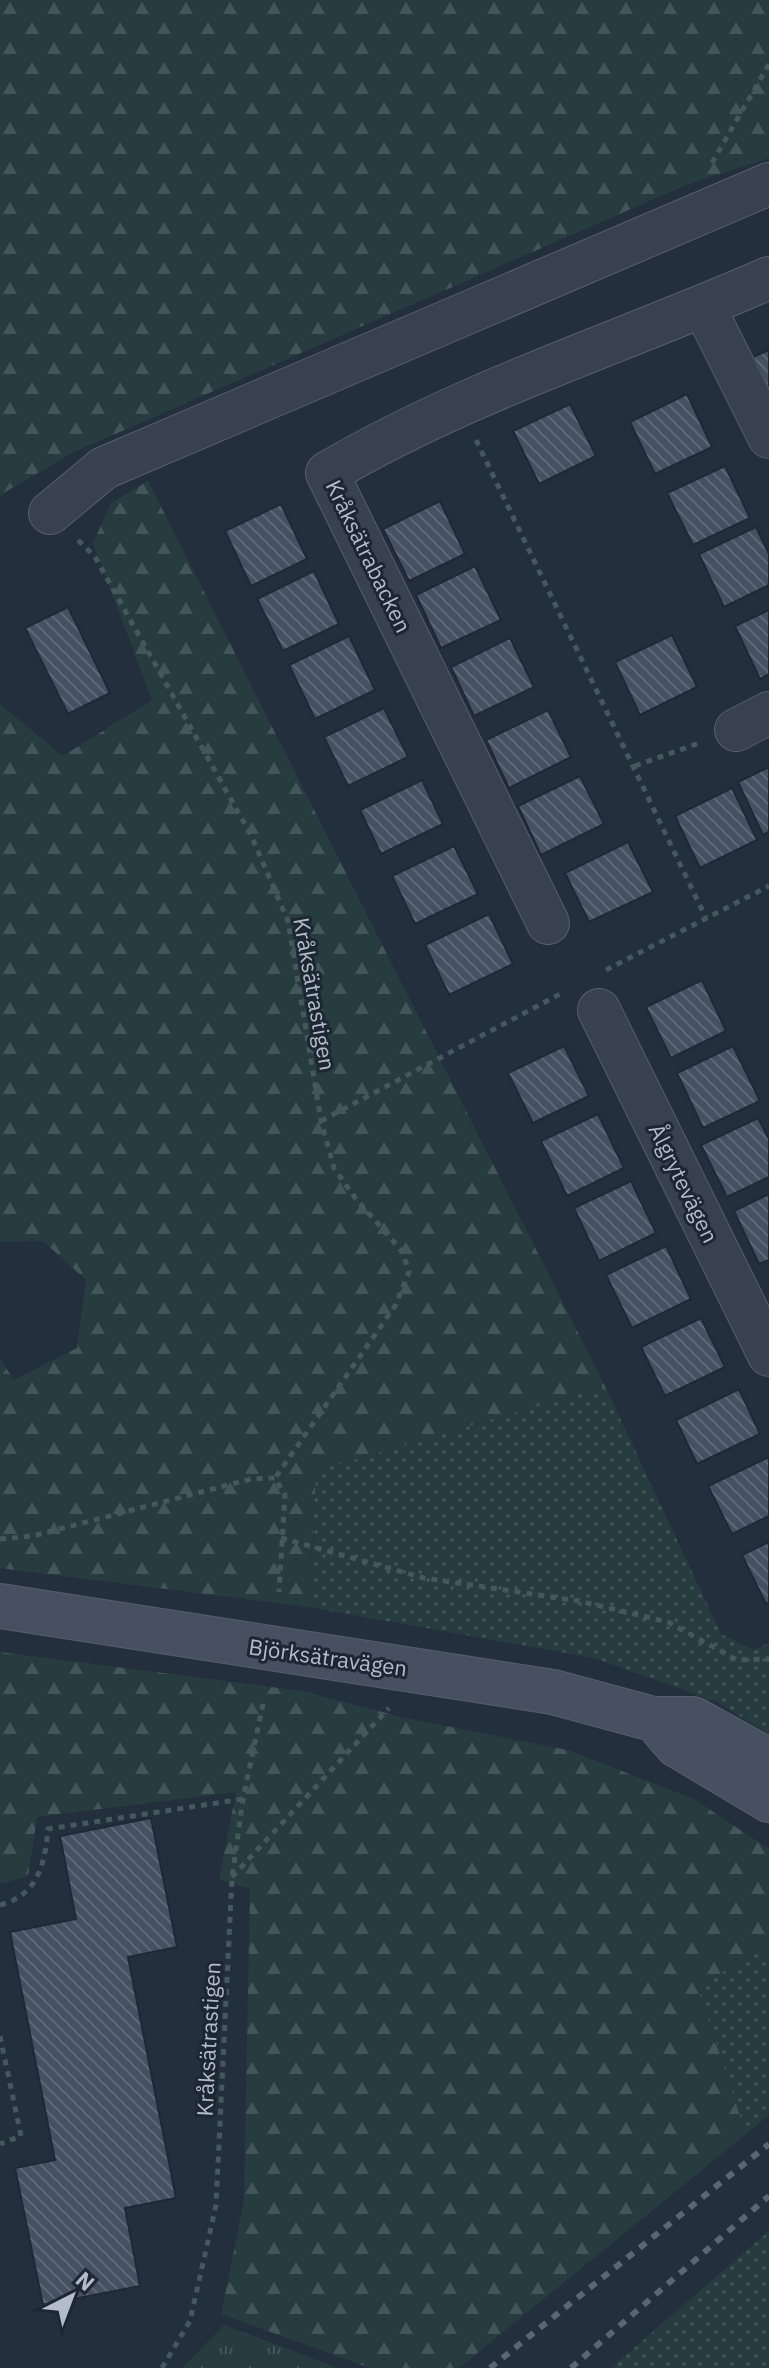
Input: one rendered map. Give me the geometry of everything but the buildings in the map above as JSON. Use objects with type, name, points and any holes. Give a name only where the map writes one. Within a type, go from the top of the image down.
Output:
[{"type":"street","points":[[50,513],[104,468],[769,184]]},
{"type":"street","name":"Kråksätrabacken","points":[[548,923],[327,473],[389,437],[459,405],[769,278]]},
{"type":"street","points":[[704,307],[769,437]]},
{"type":"street","name":"Ålgrytevägen","points":[[588,992],[769,1355]]},
{"type":"street","name":"Björksätravägen","points":[[0,1606],[553,1692],[653,1719],[693,1719],[769,1761]]},
{"type":"street","points":[[653,1719],[677,1745],[769,1800]]},
{"type":"path","points":[[715,206],[706,178],[726,135],[769,64]]},
{"type":"path","points":[[459,405],[706,918]]},
{"type":"path","name":"Kråksätrastigen","points":[[50,513],[95,557],[251,835],[288,921],[321,1121],[334,1168],[356,1199],[402,1251],[409,1272],[395,1306],[275,1478]]},
{"type":"path","points":[[635,766],[752,722]]},
{"type":"path","points":[[321,1121],[588,992],[706,918],[769,886]]},
{"type":"path","points":[[0,1539],[33,1536],[251,1479],[275,1478],[285,1495],[279,1592]]},
{"type":"path","points":[[281,1538],[424,1578],[579,1601],[668,1622],[737,1660],[769,1659]]},
{"type":"path","points":[[232,1878],[423,1671]]},
{"type":"path","name":"Kråksätrastigen","points":[[162,2368],[190,2321],[216,2205],[232,1878],[243,1799],[263,1704]]},
{"type":"path","points":[[0,1905],[14,1901],[38,1880],[48,1829],[243,1799]]},
{"type":"path","points":[[0,2036],[21,2136],[0,2144]]},
{"type":"green space","points":[[0,0],[769,0],[769,158],[686,185],[74,452],[0,495]]},
{"type":"green space","points":[[148,481],[605,1386],[316,1471],[309,1607],[0,1568],[0,1359],[14,1380],[77,1348],[86,1280],[43,1241],[0,1242],[0,704],[63,756],[152,700],[93,543],[111,503]]},
{"type":"green space","points":[[605,1386],[721,1634],[753,1650],[769,1643],[769,1734],[717,1702],[594,1658],[309,1607],[316,1471]]},
{"type":"green space","points":[[0,1652],[302,1691],[405,1718],[568,1750],[694,1799],[769,1849],[769,1947],[697,1986],[746,2134],[459,2368],[370,2368],[221,2314],[244,2201],[250,1889],[219,1880],[236,1792],[37,1817],[28,1876],[0,1884]]},
{"type":"green space","points":[[769,1947],[769,2115],[746,2134],[697,1986]]},
{"type":"green space","points":[[769,2231],[769,2368],[611,2368]]},
{"type":"green space","points":[[224,2325],[338,2368],[182,2368]]},
{"type":"railway","points":[[490,2368],[769,2144]]},
{"type":"railway","points":[[571,2368],[769,2196]]}]
